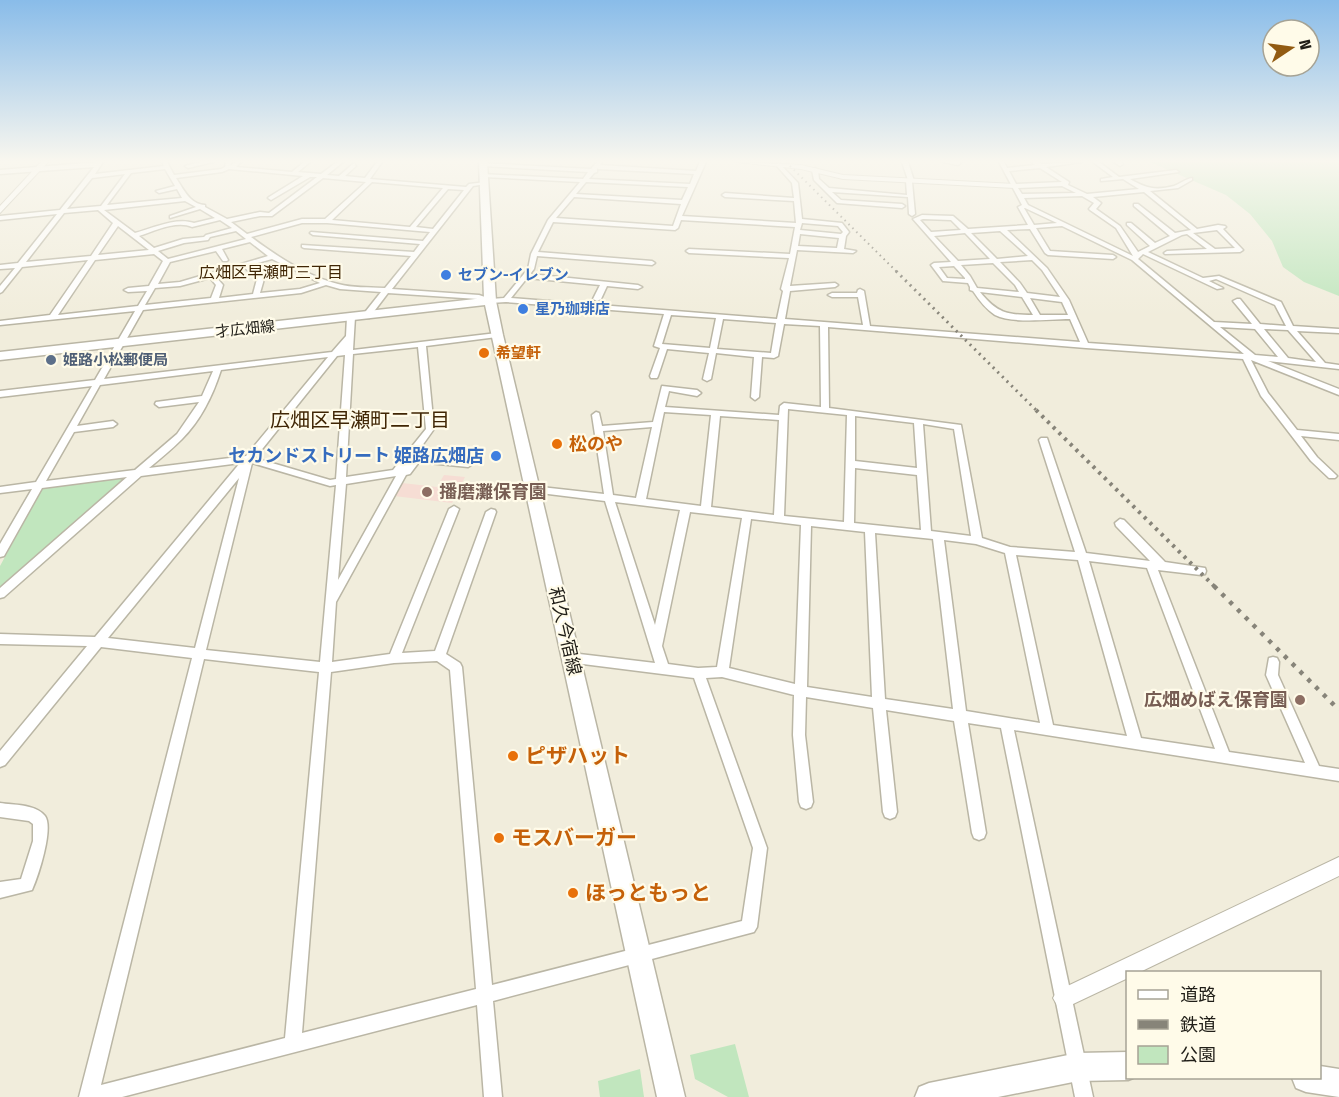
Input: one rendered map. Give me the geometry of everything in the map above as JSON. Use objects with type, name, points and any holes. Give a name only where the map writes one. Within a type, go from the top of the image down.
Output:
[{"type":"main road","name":"和久今宿線","points":[[488,213],[498,301],[497,335],[671,1097]]},
{"type":"main road","name":"才広畑線","points":[[0,356],[498,301]]},
{"type":"main road","points":[[928,1097],[1078,1067],[1126,1066]]},
{"type":"main road","points":[[1317,1079],[1339,1083]]},
{"type":"street","points":[[0,218],[60,213]]},
{"type":"street","points":[[0,291],[62,213]]},
{"type":"street","points":[[105,213],[152,252],[167,261],[218,248],[302,221],[327,221],[435,231]]},
{"type":"street","points":[[172,217],[183,213]]},
{"type":"street","points":[[214,213],[237,228],[272,257],[326,283],[387,291],[479,297],[498,301],[1285,360],[1339,367]]},
{"type":"street","points":[[133,236],[172,224],[191,223],[192,225],[273,213]]},
{"type":"street","points":[[327,221],[335,213]]},
{"type":"street","points":[[411,229],[425,213]]},
{"type":"street","points":[[366,315],[449,213]]},
{"type":"street","points":[[498,301],[531,269],[534,254],[556,213]]},
{"type":"street","points":[[551,220],[675,228],[680,213]]},
{"type":"street","points":[[668,313],[657,346],[774,356],[798,226],[798,213]]},
{"type":"street","points":[[1024,213],[1048,253],[1113,257]]},
{"type":"street","points":[[1040,213],[1063,225],[1219,288]]},
{"type":"street","points":[[1098,213],[1118,227],[1138,255],[1250,358],[1339,392]]},
{"type":"street","points":[[1146,213],[1173,235]]},
{"type":"street","points":[[1171,213],[1213,252]]},
{"type":"street","points":[[1037,316],[1018,284],[953,218],[922,217],[916,219],[957,264],[971,285],[1002,315],[1037,316],[1072,317]]},
{"type":"street","points":[[678,218],[798,226],[840,224],[846,232],[840,250]]},
{"type":"street","points":[[53,317],[117,222]]},
{"type":"street","points":[[929,234],[1063,225]]},
{"type":"street","points":[[1118,227],[1131,225],[1154,246]]},
{"type":"street","points":[[798,226],[843,236]]},
{"type":"street","points":[[1167,253],[1240,250],[1218,227]]},
{"type":"street","points":[[1138,255],[1173,235],[1226,227]]},
{"type":"street","points":[[0,267],[152,252],[183,241],[206,239],[208,236],[237,228]]},
{"type":"street","points":[[1002,229],[1045,269],[1065,300],[1086,346]]},
{"type":"street","points":[[314,233],[425,243]]},
{"type":"street","points":[[327,248],[340,235]]},
{"type":"street","points":[[1165,240],[1184,252]]},
{"type":"street","points":[[304,246],[416,254]]},
{"type":"street","points":[[218,248],[225,260]]},
{"type":"street","points":[[689,251],[853,251]]},
{"type":"street","points":[[534,254],[652,263]]},
{"type":"street","points":[[128,290],[180,284],[272,257]]},
{"type":"street","points":[[1034,258],[934,266],[945,280],[1065,300]]},
{"type":"street","points":[[0,553],[167,261]]},
{"type":"street","points":[[246,265],[261,279],[256,296]]},
{"type":"street","points":[[211,275],[220,285],[214,300]]},
{"type":"street","points":[[526,276],[638,287]]},
{"type":"street","points":[[1202,280],[1217,277],[1278,304],[1291,328],[1323,365]]},
{"type":"street","points":[[0,323],[301,291],[326,283]]},
{"type":"street","points":[[597,298],[604,284]]},
{"type":"street","points":[[785,289],[835,285]]},
{"type":"street","points":[[832,295],[860,293],[867,329]]},
{"type":"street","points":[[1237,301],[1285,360]]},
{"type":"street","points":[[293,1045],[341,483],[351,317]]},
{"type":"street","points":[[707,379],[720,317]]},
{"type":"street","points":[[1214,324],[1335,331],[1339,338]]},
{"type":"street","points":[[824,325],[825,411]]},
{"type":"street","points":[[0,394],[497,335]]},
{"type":"street","points":[[0,761],[349,337]]},
{"type":"street","points":[[330,605],[399,473],[430,429],[422,344]]},
{"type":"street","points":[[654,376],[664,347]]},
{"type":"street","points":[[755,397],[758,355]]},
{"type":"street","points":[[1250,358],[1264,394],[1314,459],[1332,476]]},
{"type":"street","points":[[0,594],[180,436],[199,413],[218,368]]},
{"type":"street","points":[[640,502],[665,388],[697,393]]},
{"type":"street","points":[[159,404],[207,398]]},
{"type":"street","points":[[779,519],[784,406],[958,427],[977,540]]},
{"type":"street","points":[[660,409],[784,418]]},
{"type":"street","points":[[706,510],[716,413]]},
{"type":"street","points":[[849,526],[851,413]]},
{"type":"street","points":[[596,415],[609,498],[663,669]]},
{"type":"street","points":[[918,421],[922,472],[979,832]]},
{"type":"street","points":[[597,429],[657,423]]},
{"type":"street","points":[[70,430],[113,424]]},
{"type":"street","points":[[1294,433],[1339,437]]},
{"type":"street","points":[[1044,440],[1082,556],[1136,743]]},
{"type":"street","points":[[248,459],[89,1097],[640,957],[748,927],[760,848],[698,673]]},
{"type":"street","points":[[0,490],[248,459],[330,483],[407,472],[416,459],[468,464]]},
{"type":"street","points":[[850,464],[922,472]]},
{"type":"street","points":[[532,489],[977,540],[1010,551],[1082,556],[1201,571]]},
{"type":"street","points":[[394,658],[454,508]]},
{"type":"street","points":[[656,645],[686,508]]},
{"type":"street","points":[[439,656],[492,512]]},
{"type":"street","points":[[722,672],[747,515]]},
{"type":"street","points":[[806,522],[799,735],[806,802]]},
{"type":"street","points":[[1120,524],[1157,566],[1224,757]]},
{"type":"street","points":[[870,528],[879,702],[890,812]]},
{"type":"street","points":[[1010,551],[1048,730]]},
{"type":"street","points":[[0,639],[99,642],[324,668],[394,658],[439,656],[456,667],[493,1097]]},
{"type":"street","points":[[572,658],[698,673],[722,672],[800,691],[1339,775]]},
{"type":"street","points":[[1273,662],[1272,675],[1316,771]]},
{"type":"street","points":[[1006,723],[1084,1097]]},
{"type":"street","points":[[0,810],[32,815],[40,821],[40,841],[27,885],[0,890]]},
{"type":"street","points":[[1064,998],[1339,866]]},
{"type":"shaded area","name":"播磨灘保育園","points":[[444,475],[465,477],[452,503],[394,496],[402,483],[437,487]]},
{"type":"green space","points":[[1339,213],[1339,296],[1304,282],[1283,267],[1272,241],[1250,214]]},
{"type":"green space","points":[[123,476],[124,480],[0,590],[0,566],[42,489],[48,486]]},
{"type":"green space","points":[[735,1044],[749,1097],[728,1097],[695,1079],[690,1055]]},
{"type":"green space","points":[[640,1069],[644,1097],[600,1097],[598,1081]]},
{"type":"railway","points":[[838,213],[897,272]]},
{"type":"railway","points":[[896,271],[1037,411]]},
{"type":"railway","points":[[1036,410],[1216,588]]},
{"type":"railway","points":[[1214,586],[1339,710]]},
{"type":"place","name":"セブン-イレブン","points":[[446,275]]},
{"type":"place","name":"星乃珈琲店","points":[[523,309]]},
{"type":"place","name":"希望軒","points":[[484,353]]},
{"type":"place","name":"姫路小松郵便局","points":[[51,360]]},
{"type":"place","name":"松のや","points":[[557,444]]},
{"type":"place","name":"セカンドストリート 姫路広畑店","points":[[496,456]]},
{"type":"place","name":"播磨灘保育園","points":[[427,492]]},
{"type":"place","name":"広畑めばえ保育園","points":[[1300,700]]},
{"type":"place","name":"ピザハット","points":[[513,756]]},
{"type":"place","name":"モスバーガー","points":[[499,838]]},
{"type":"place","name":"ほっともっと","points":[[573,893]]},
{"type":"district","name":"広畑区早瀬町三丁目","points":[[271,272]]},
{"type":"district","name":"広畑区早瀬町二丁目","points":[[360,420]]}]
